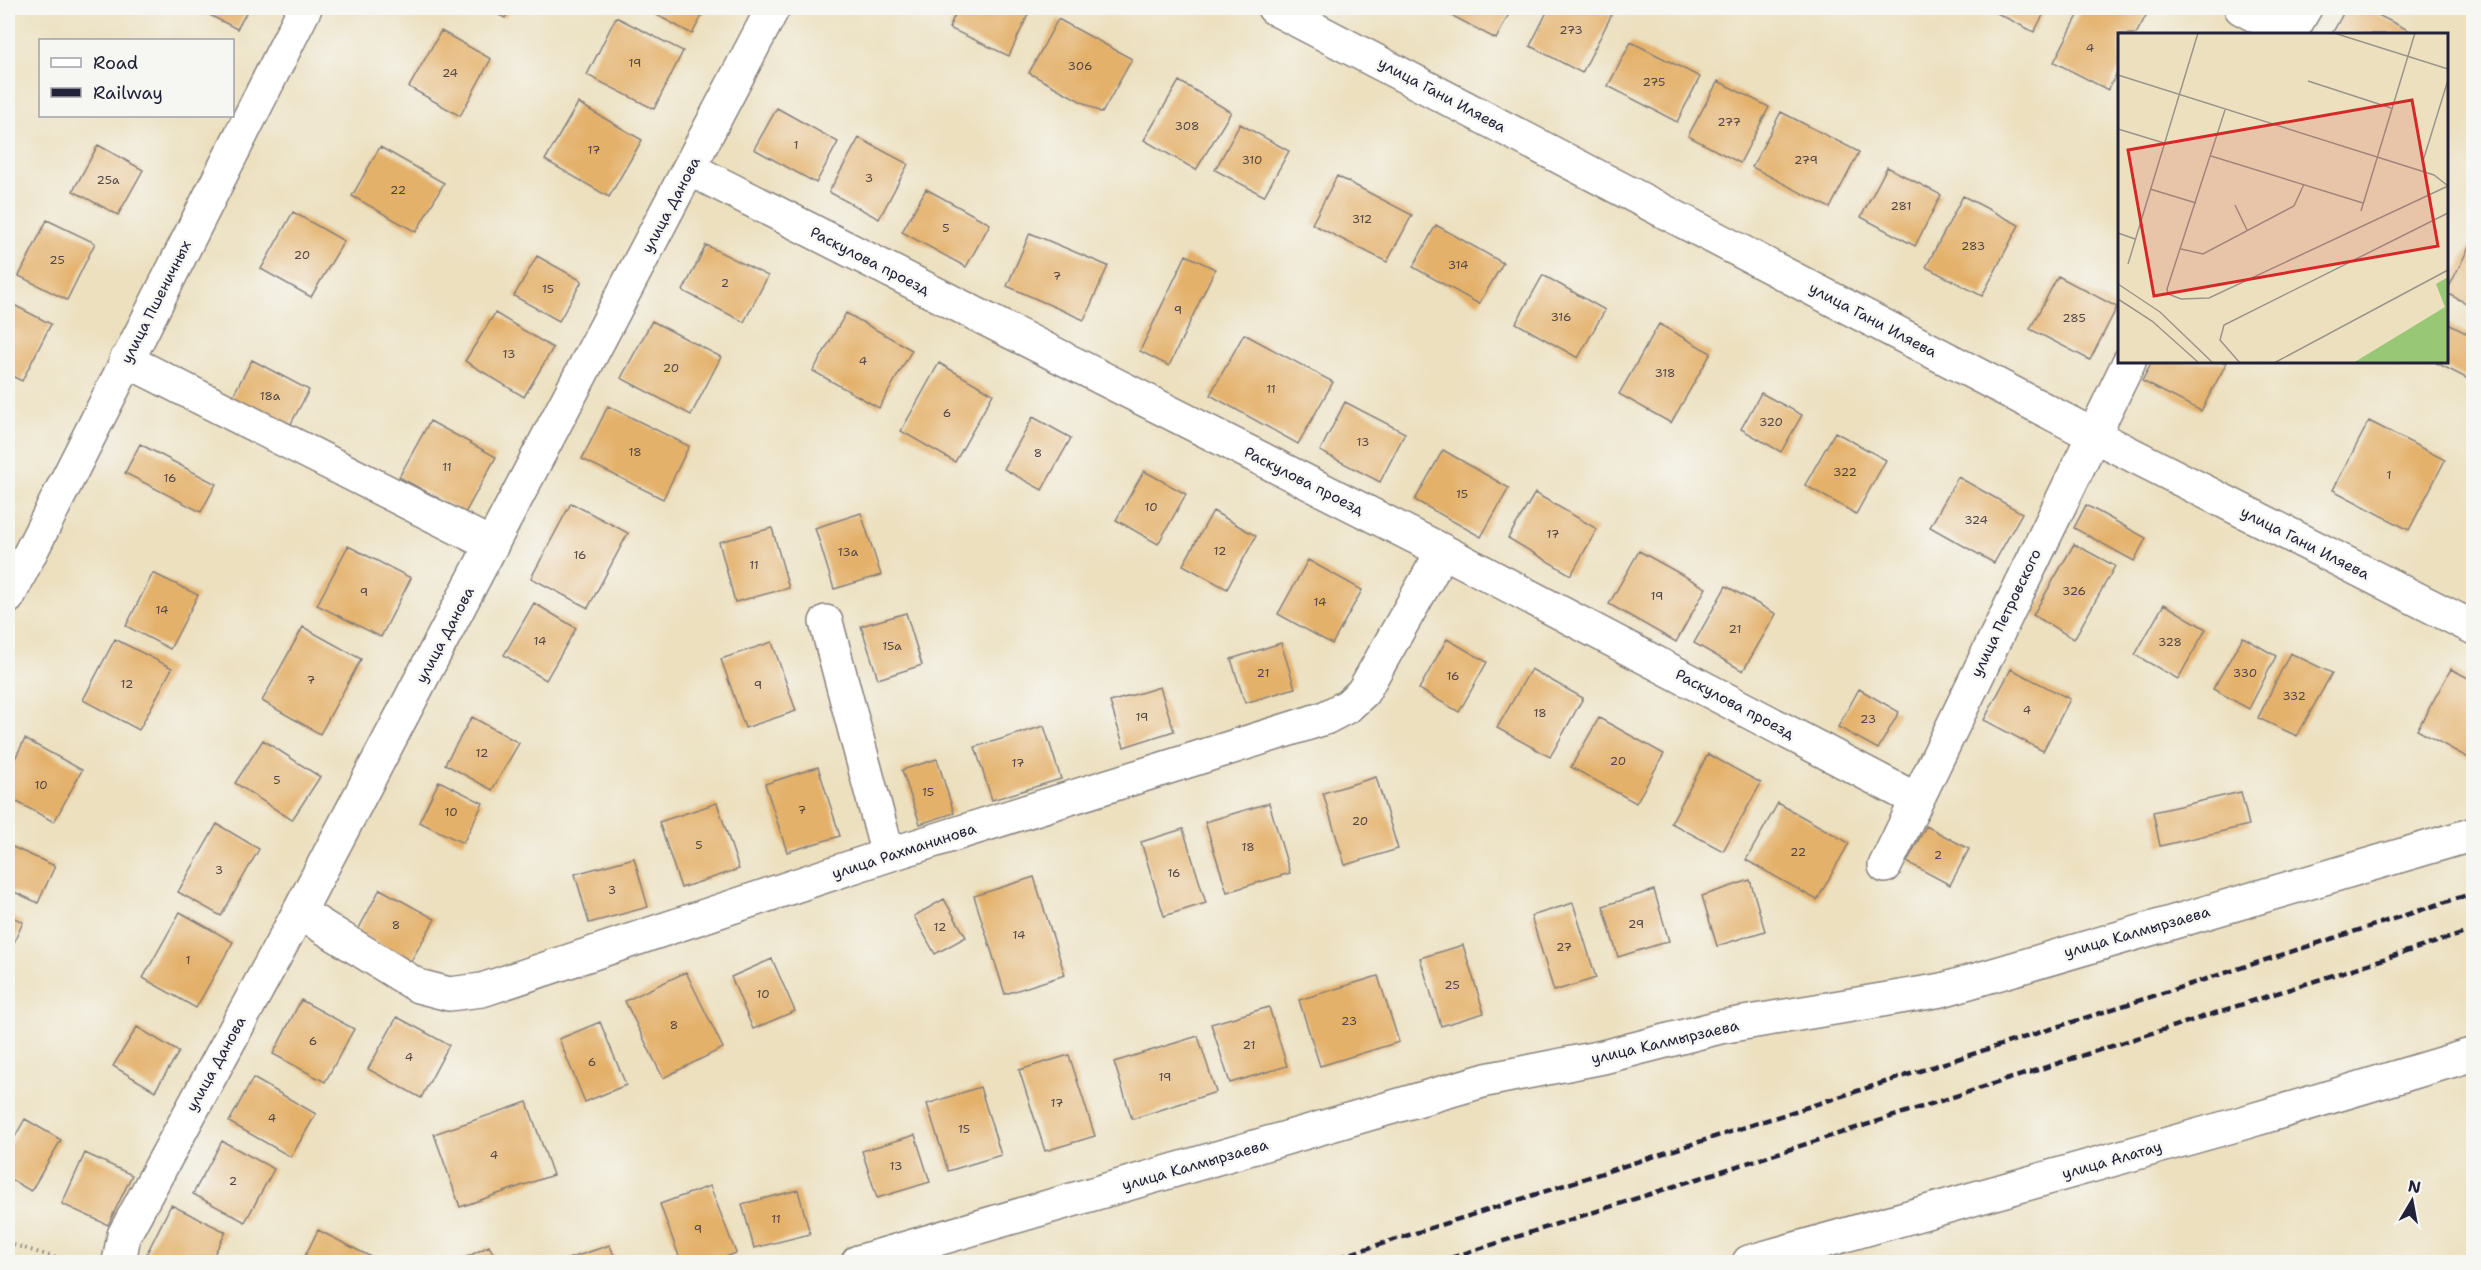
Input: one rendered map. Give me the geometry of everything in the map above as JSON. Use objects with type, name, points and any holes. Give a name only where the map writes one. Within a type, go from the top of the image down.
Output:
[{"type":"street","name":"улица Пшеничных","points":[[8,597],[305,8]]},
{"type":"street","name":"улица Данова","points":[[119,1263],[124,1235],[299,912],[773,8]]},
{"type":"street","name":"улица Гани Иляева","points":[[1274,8],[2093,435],[2474,628]]},
{"type":"street","points":[[2241,8],[2289,33]]},
{"type":"street","points":[[2292,33],[2305,8]]},
{"type":"street","name":"Раскулова проезд","points":[[690,169],[1443,551],[1915,799]]},
{"type":"street","points":[[126,360],[492,545]]},
{"type":"street","name":"улица Петровского","points":[[1885,866],[1915,799],[2129,363]]},
{"type":"street","name":"улица Рахманинова","points":[[299,912],[418,986],[449,994],[482,990],[888,855],[1325,718],[1348,706],[1363,692],[1443,551]]},
{"type":"street","points":[[826,622],[888,855]]},
{"type":"street","name":"улица Калмырзаева","points":[[858,1263],[1486,1080],[1603,1057],[1720,1027],[1942,990],[2474,834]]},
{"type":"street","name":"улица Алатау","points":[[1749,1263],[2235,1125],[2474,1054]]},
{"type":"path","points":[[8,1243],[69,1263]]},
{"type":"building","points":[[196,8],[249,8],[237,29]]},
{"type":"building","points":[[485,8],[511,8],[505,18]]},
{"type":"building","points":[[644,8],[706,8],[692,34]]},
{"type":"building","points":[[958,8],[1031,8],[1009,56],[949,28]]},
{"type":"building","points":[[1438,8],[1512,8],[1496,39]]},
{"type":"building","points":[[1549,8],[1599,8],[1612,14],[1582,73],[1530,46]]},
{"type":"building","points":[[1987,8],[2047,8],[2034,32]]},
{"type":"building","points":[[2082,8],[2149,10],[2137,33],[2118,33],[2118,71],[2108,90],[2054,62]]},
{"type":"building","points":[[2346,8],[2364,8],[2414,33],[2333,33]]},
{"type":"building","points":[[616,17],[683,51],[654,109],[587,75]]},
{"type":"building","points":[[1058,19],[1132,59],[1102,113],[1029,73]]},
{"type":"building","points":[[441,31],[491,59],[460,116],[409,87]]},
{"type":"building","points":[[1631,42],[1700,77],[1677,122],[1608,86]]},
{"type":"building","points":[[1179,81],[1231,112],[1196,170],[1144,140]]},
{"type":"building","points":[[1718,81],[1769,107],[1740,163],[1688,136]]},
{"type":"building","points":[[578,103],[642,140],[609,197],[545,160]]},
{"type":"building","points":[[777,108],[838,142],[816,183],[754,149]]},
{"type":"building","points":[[1781,112],[1859,152],[1830,208],[1752,167]]},
{"type":"building","points":[[1240,124],[1289,151],[1264,196],[1215,170]]},
{"type":"building","points":[[859,138],[908,164],[879,219],[829,192]]},
{"type":"building","points":[[98,145],[143,170],[118,215],[73,191]]},
{"type":"building","points":[[380,147],[444,183],[416,232],[352,196]]},
{"type":"building","points":[[1887,167],[1941,195],[1915,246],[1861,217]]},
{"type":"building","points":[[1337,176],[1412,215],[1387,262],[1312,224]]},
{"type":"building","points":[[926,189],[990,224],[966,267],[902,232]]},
{"type":"building","points":[[1963,196],[2019,225],[1982,296],[1926,267]]},
{"type":"building","points":[[293,212],[344,241],[311,297],[261,269]]},
{"type":"building","points":[[47,220],[95,243],[67,300],[19,276]]},
{"type":"building","points":[[1436,225],[1503,263],[1479,304],[1413,267]]},
{"type":"building","points":[[1030,233],[1108,266],[1084,320],[1007,286]]},
{"type":"building","points":[[2471,243],[2474,244],[2474,307],[2448,294],[2448,289]]},
{"type":"building","points":[[706,245],[768,276],[744,322],[683,291]]},
{"type":"building","points":[[1186,255],[1215,269],[1169,366],[1140,351]]},
{"type":"building","points":[[537,256],[582,281],[559,321],[514,296]]},
{"type":"building","points":[[1543,275],[1605,310],[1578,358],[1516,323]]},
{"type":"building","points":[[2058,276],[2117,307],[2090,360],[2030,329]]},
{"type":"building","points":[[8,302],[51,324],[22,381],[8,374]]},
{"type":"building","points":[[495,313],[553,348],[524,397],[465,361]]},
{"type":"building","points":[[846,313],[912,350],[879,408],[813,371]]},
{"type":"building","points":[[652,321],[721,357],[691,415],[621,378]]},
{"type":"building","points":[[1659,324],[1711,353],[1671,423],[1619,394]]},
{"type":"building","points":[[2448,324],[2474,337],[2474,374],[2470,380],[2437,363],[2448,363]]},
{"type":"building","points":[[1244,334],[1333,382],[1298,444],[1210,395]]},
{"type":"building","points":[[252,360],[309,390],[287,431],[230,401]]},
{"type":"building","points":[[939,363],[993,394],[955,462],[901,431]]},
{"type":"building","points":[[2151,363],[2226,363],[2201,411],[2142,381]]},
{"type":"building","points":[[1761,393],[1802,415],[1781,452],[1741,429]]},
{"type":"building","points":[[1345,402],[1405,433],[1380,482],[1320,451]]},
{"type":"building","points":[[608,406],[689,446],[663,499],[582,459]]},
{"type":"building","points":[[1033,417],[1071,438],[1042,490],[1004,469]]},
{"type":"building","points":[[430,421],[496,457],[465,513],[399,477]]},
{"type":"building","points":[[2369,421],[2445,460],[2409,530],[2333,490]]},
{"type":"building","points":[[1835,432],[1886,460],[1856,514],[1805,485]]},
{"type":"building","points":[[140,444],[216,484],[201,512],[125,473]]},
{"type":"building","points":[[1443,450],[1509,488],[1481,537],[1415,500]]},
{"type":"building","points":[[1144,471],[1186,494],[1158,544],[1116,520]]},
{"type":"building","points":[[1958,477],[2022,513],[1994,563],[1930,527]]},
{"type":"building","points":[[1535,493],[1597,529],[1571,575],[1508,538]]},
{"type":"building","points":[[571,503],[628,533],[588,608],[531,578]]},
{"type":"building","points":[[2086,505],[2146,538],[2134,561],[2074,528]]},
{"type":"building","points":[[1213,511],[1256,536],[1227,589],[1183,565]]},
{"type":"building","points":[[861,513],[881,575],[834,589],[815,528]]},
{"type":"building","points":[[772,528],[789,588],[735,602],[719,542]]},
{"type":"building","points":[[2074,544],[2115,566],[2074,639],[2033,615]]},
{"type":"building","points":[[348,546],[411,578],[381,637],[317,605]]},
{"type":"building","points":[[1639,551],[1706,588],[1676,642],[1609,604]]},
{"type":"building","points":[[1308,560],[1362,590],[1332,644],[1278,614]]},
{"type":"building","points":[[153,573],[198,595],[170,649],[126,626]]},
{"type":"building","points":[[1726,586],[1776,614],[1743,671],[1694,643]]},
{"type":"building","points":[[534,603],[576,628],[546,680],[504,655]]},
{"type":"building","points":[[2164,604],[2206,629],[2178,679],[2135,655]]},
{"type":"building","points":[[906,613],[922,665],[878,679],[861,626]]},
{"type":"building","points":[[303,627],[361,659],[320,734],[262,701]]},
{"type":"building","points":[[2243,637],[2276,656],[2249,709],[2213,689]]},
{"type":"building","points":[[115,639],[172,668],[139,730],[83,700]]},
{"type":"building","points":[[1447,639],[1487,662],[1459,712],[1419,689]]},
{"type":"building","points":[[772,642],[796,711],[745,728],[721,659]]},
{"type":"building","points":[[1281,643],[1295,688],[1245,703],[1231,659]]},
{"type":"building","points":[[2290,653],[2332,673],[2297,736],[2258,718]]},
{"type":"building","points":[[1531,669],[1583,698],[1550,757],[1497,728]]},
{"type":"building","points":[[2011,669],[2070,699],[2043,751],[1984,720]]},
{"type":"building","points":[[2451,669],[2474,681],[2474,761],[2417,730]]},
{"type":"building","points":[[1160,687],[1174,731],[1124,747],[1110,702]]},
{"type":"building","points":[[1859,689],[1899,712],[1878,749],[1838,727]]},
{"type":"building","points":[[472,717],[519,743],[492,790],[445,764]]},
{"type":"building","points":[[1599,718],[1664,754],[1636,803],[1571,767]]},
{"type":"building","points":[[1044,726],[1061,779],[992,800],[975,747]]},
{"type":"building","points":[[25,739],[82,770],[54,822],[8,797],[8,772]]},
{"type":"building","points":[[263,740],[320,777],[292,820],[235,783]]},
{"type":"building","points":[[1708,754],[1761,783],[1723,851],[1671,823]]},
{"type":"building","points":[[937,759],[954,813],[920,824],[902,770]]},
{"type":"building","points":[[818,767],[840,836],[787,852],[765,784]]},
{"type":"building","points":[[1376,777],[1398,849],[1345,865],[1323,793]]},
{"type":"building","points":[[439,781],[483,803],[463,843],[419,822]]},
{"type":"building","points":[[2241,792],[2249,825],[2160,846],[2153,812]]},
{"type":"building","points":[[717,803],[739,869],[681,888],[659,822]]},
{"type":"building","points":[[1269,803],[1290,873],[1227,892],[1205,822]]},
{"type":"building","points":[[1778,803],[1849,843],[1817,900],[1746,860]]},
{"type":"building","points":[[217,824],[259,849],[221,916],[178,892]]},
{"type":"building","points":[[1926,826],[1969,849],[1950,885],[1907,862]]},
{"type":"building","points":[[1183,829],[1206,903],[1164,916],[1141,842]]},
{"type":"building","points":[[8,845],[55,866],[38,903],[8,889]]},
{"type":"building","points":[[634,858],[648,907],[589,923],[575,874]]},
{"type":"building","points":[[1034,877],[1065,975],[1005,994],[974,896]]},
{"type":"building","points":[[1750,880],[1765,931],[1717,946],[1702,896]]},
{"type":"building","points":[[380,889],[435,919],[411,961],[357,932]]},
{"type":"building","points":[[1654,890],[1669,941],[1618,957],[1603,906]]},
{"type":"building","points":[[944,899],[966,937],[935,954],[914,916]]},
{"type":"building","points":[[1573,903],[1596,978],[1554,991],[1531,916]]},
{"type":"building","points":[[180,912],[233,942],[196,1008],[143,978]]},
{"type":"building","points":[[8,915],[23,922],[8,956]]},
{"type":"building","points":[[1463,945],[1484,1013],[1441,1026],[1420,958]]},
{"type":"building","points":[[772,959],[795,1011],[753,1029],[731,977]]},
{"type":"building","points":[[686,972],[723,1048],[663,1078],[625,1001]]},
{"type":"building","points":[[1378,976],[1399,1042],[1320,1066],[1299,1000]]},
{"type":"building","points":[[301,1000],[354,1029],[325,1082],[273,1054]]},
{"type":"building","points":[[1269,1007],[1287,1066],[1230,1083],[1211,1024]]},
{"type":"building","points":[[397,1017],[449,1045],[421,1098],[368,1069]]},
{"type":"building","points":[[600,1022],[626,1085],[585,1102],[559,1039]]},
{"type":"building","points":[[137,1027],[179,1052],[155,1091],[113,1066]]},
{"type":"building","points":[[1198,1036],[1216,1092],[1132,1119],[1114,1062]]},
{"type":"building","points":[[1069,1055],[1095,1136],[1045,1151],[1019,1070]]},
{"type":"building","points":[[253,1078],[316,1114],[291,1157],[229,1122]]},
{"type":"building","points":[[980,1087],[1001,1155],[948,1171],[927,1104]]},
{"type":"building","points":[[527,1102],[553,1175],[460,1207],[434,1134]]},
{"type":"building","points":[[25,1119],[61,1140],[31,1191],[8,1178],[8,1149]]},
{"type":"building","points":[[915,1135],[930,1182],[877,1198],[862,1151]]},
{"type":"building","points":[[222,1141],[274,1169],[245,1222],[193,1194]]},
{"type":"building","points":[[85,1153],[132,1175],[108,1225],[62,1204]]},
{"type":"building","points":[[710,1186],[736,1253],[711,1262],[681,1262],[660,1204]]},
{"type":"building","points":[[798,1190],[810,1234],[754,1248],[742,1204]]},
{"type":"building","points":[[171,1205],[226,1232],[210,1262],[143,1261]]},
{"type":"building","points":[[318,1230],[381,1262],[302,1262]]},
{"type":"building","points":[[610,1245],[616,1262],[559,1262]]},
{"type":"building","points":[[489,1246],[498,1262],[457,1262]]},
{"type":"railway","points":[[1325,1262],[2474,893]]},
{"type":"railway","points":[[1438,1262],[2474,930]]}]
